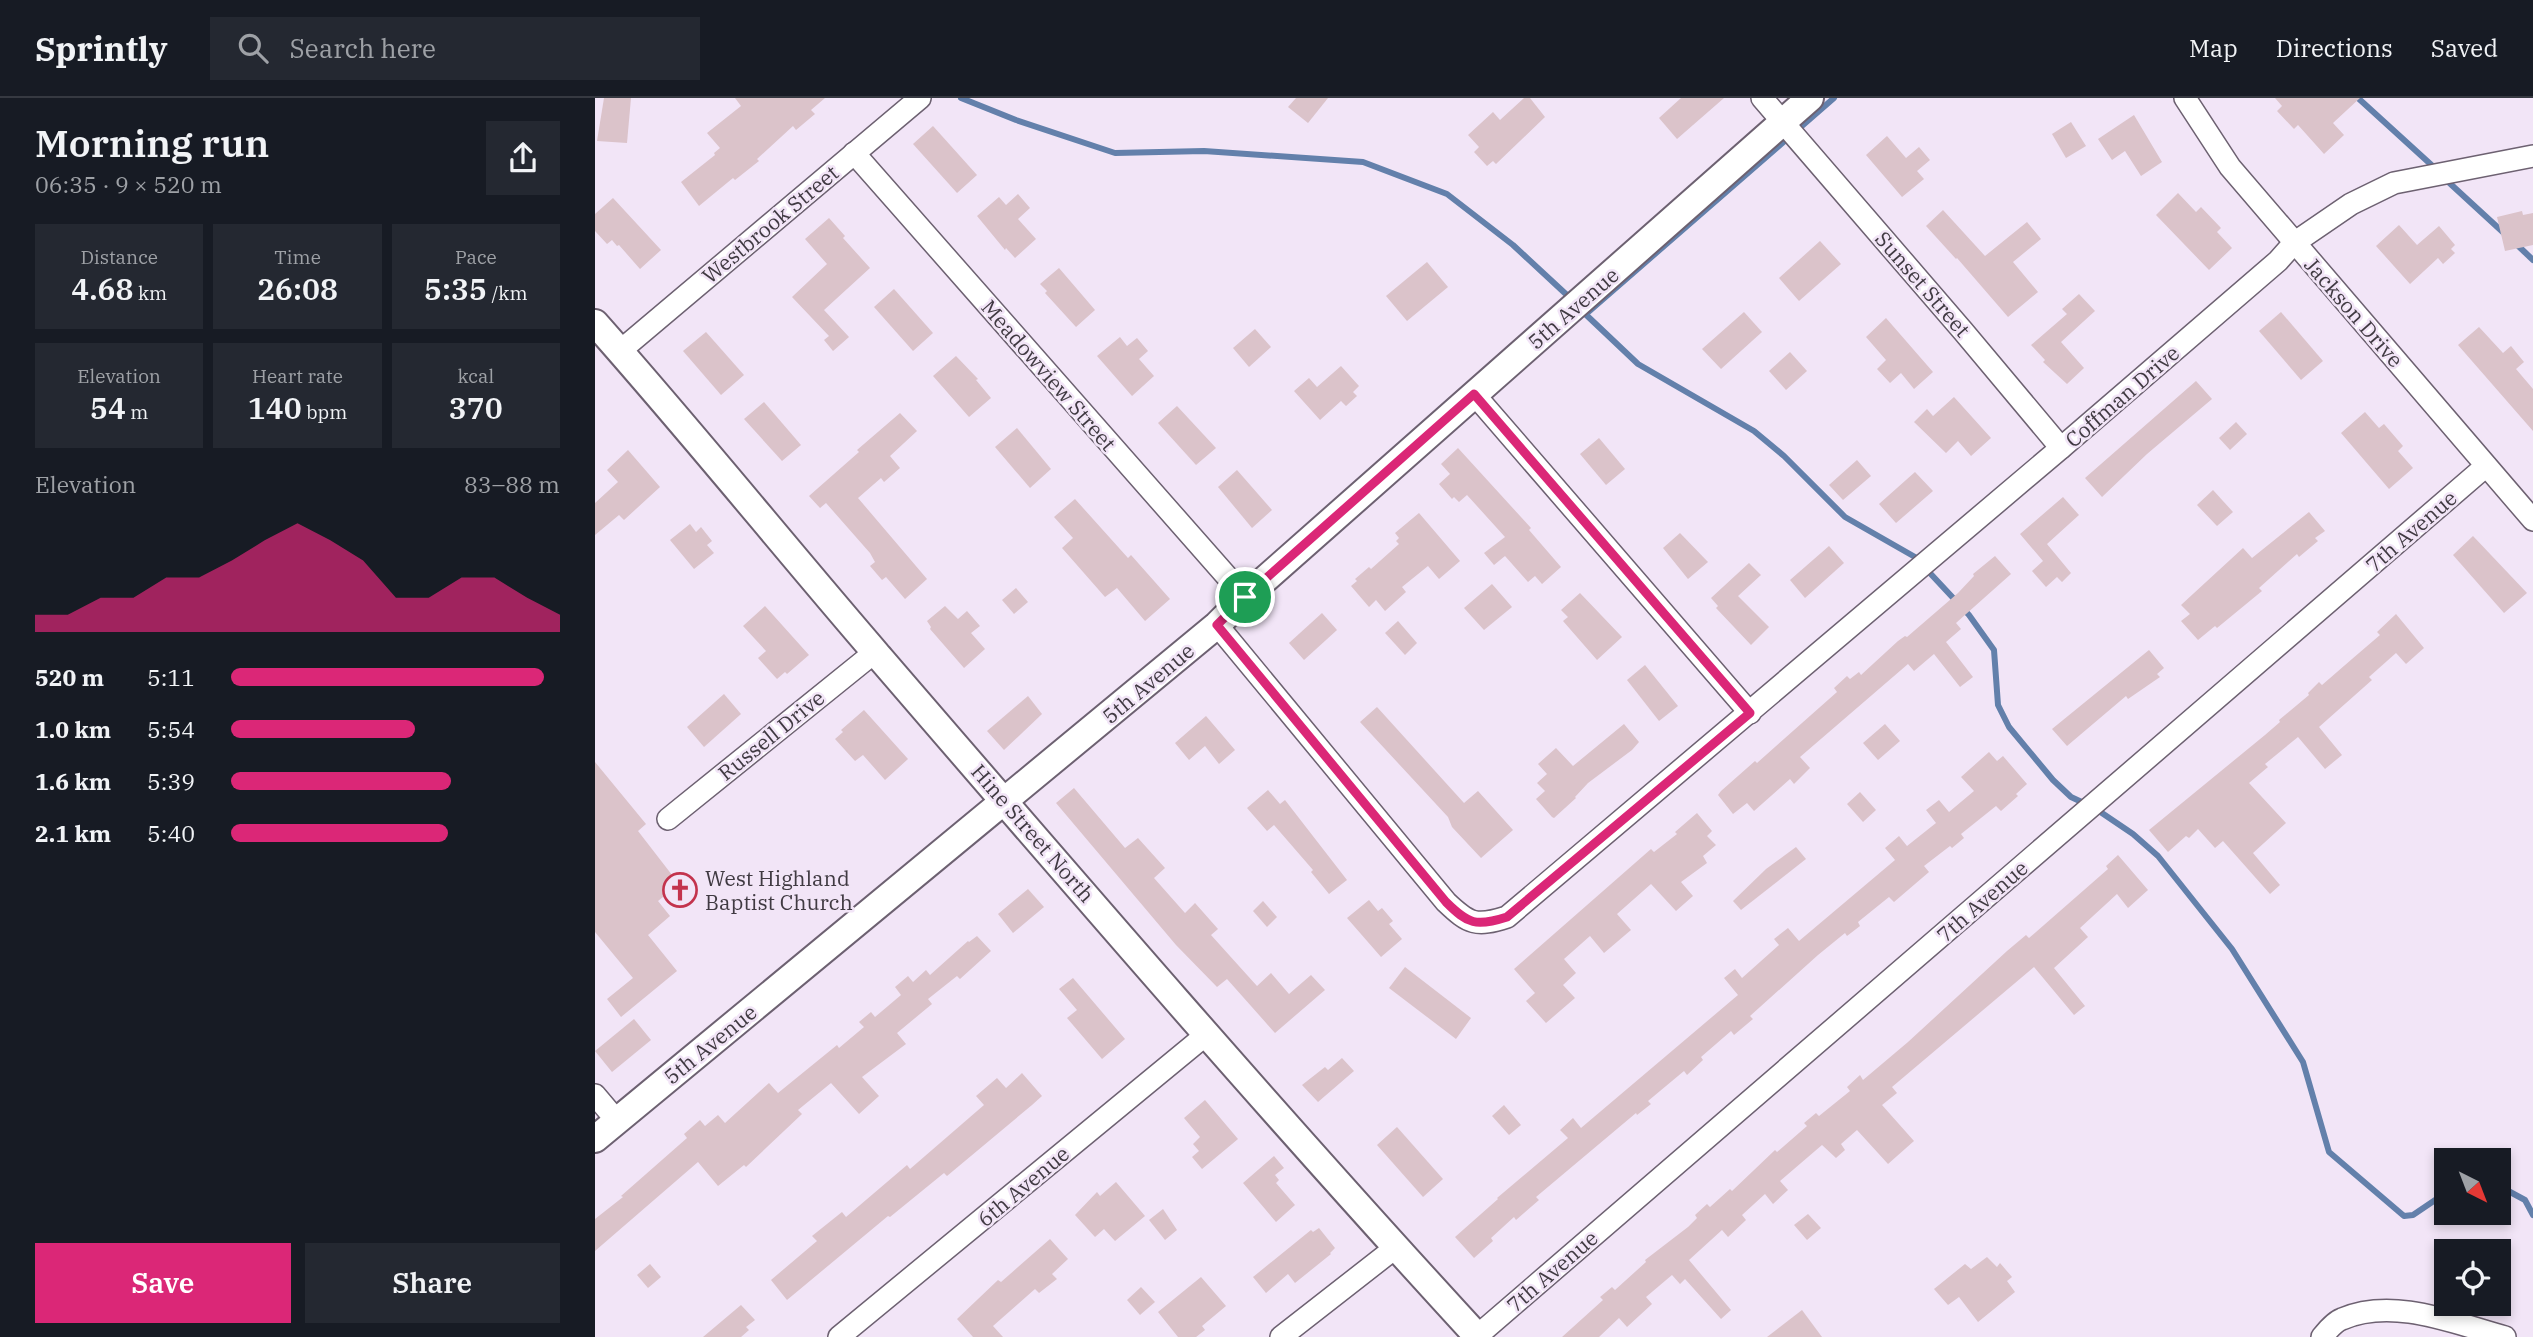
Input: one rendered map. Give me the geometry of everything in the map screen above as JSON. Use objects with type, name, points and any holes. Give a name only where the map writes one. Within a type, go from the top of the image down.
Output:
[{"type":"street","name":"Westbrook Street","points":[[620,351],[920,98]]},
{"type":"street","name":"Sunset Street","points":[[1762,98],[2061,449]]},
{"type":"street","name":"5th Avenue","points":[[595,1139],[1217,625],[1245,597],[1810,98]]},
{"type":"street","name":"Jackson Drive","points":[[2185,98],[2230,167],[2533,520]]},
{"type":"street","name":"Meadowview Street","points":[[854,153],[1245,597]]},
{"type":"street","name":"Coffman Drive","points":[[1217,625],[1446,902],[1463,918],[1486,924],[1507,917],[2061,449],[2278,261],[2294,243],[2351,204],[2394,183],[2533,156]]},
{"type":"street","name":"Hine Street North","points":[[595,323],[875,652],[1207,1034],[1395,1248],[1478,1336]]},
{"type":"street","points":[[1474,394],[1750,713]]},
{"type":"street","name":"7th Avenue","points":[[1478,1336],[2486,466]]},
{"type":"street","name":"Russell Drive","points":[[668,819],[875,652]]},
{"type":"street","name":"6th Avenue","points":[[839,1337],[1207,1034]]},
{"type":"street","points":[[595,1095],[617,1121]]},
{"type":"street","points":[[1281,1337],[1395,1248]]},
{"type":"street","points":[[2322,1337],[2340,1320],[2385,1309],[2433,1318],[2505,1337]]},
{"type":"building","points":[[604,98],[631,98],[627,143],[597,141]]},
{"type":"building","points":[[735,98],[825,98],[811,110],[815,114],[796,130],[793,126],[757,159],[759,161],[699,206],[681,182],[720,148],[707,133],[741,106]]},
{"type":"building","points":[[1296,98],[1328,98],[1308,123],[1288,107]]},
{"type":"building","points":[[1524,98],[1530,98],[1545,117],[1496,164],[1493,161],[1487,166],[1474,152],[1479,147],[1468,135],[1493,112],[1500,120]]},
{"type":"building","points":[[1681,98],[1724,98],[1677,139],[1659,118]]},
{"type":"building","points":[[2275,98],[2360,98],[2333,123],[2344,135],[2324,154],[2298,125],[2294,129],[2277,111],[2282,106]]},
{"type":"building","points":[[2134,115],[2162,162],[2141,176],[2125,151],[2112,160],[2098,139]]},
{"type":"building","points":[[2071,122],[2086,146],[2066,158],[2052,134]]},
{"type":"building","points":[[933,126],[977,175],[957,193],[913,144]]},
{"type":"building","points":[[1887,136],[1906,158],[1919,147],[1930,160],[1917,171],[1924,179],[1902,197],[1866,155]]},
{"type":"building","points":[[2178,193],[2196,212],[2201,207],[2221,228],[2217,232],[2232,248],[2209,270],[2156,215]]},
{"type":"building","points":[[1018,194],[1030,208],[1018,219],[1036,239],[1015,258],[977,216],[999,197],[1006,205]]},
{"type":"building","points":[[613,198],[661,250],[640,269],[619,245],[612,240],[607,244],[595,231],[595,214]]},
{"type":"building","points":[[1943,210],[1985,256],[2027,222],[2041,239],[2013,262],[2038,292],[2008,317],[1926,226]]},
{"type":"building","points":[[2522,211],[2523,215],[2533,213],[2533,245],[2505,251],[2497,217]]},
{"type":"building","points":[[829,218],[870,268],[824,310],[849,337],[833,351],[824,340],[829,336],[792,297],[827,264],[805,239]]},
{"type":"building","points":[[2399,225],[2417,245],[2439,226],[2455,245],[2451,249],[2455,253],[2443,264],[2438,258],[2410,284],[2376,246]]},
{"type":"building","points":[[1820,241],[1841,264],[1799,301],[1779,278]]},
{"type":"building","points":[[1427,262],[1448,287],[1407,321],[1386,296]]},
{"type":"building","points":[[1059,268],[1095,310],[1076,327],[1040,284]]},
{"type":"building","points":[[894,289],[933,333],[913,351],[874,307]]},
{"type":"building","points":[[2079,294],[2095,311],[2061,342],[2084,368],[2067,384],[2043,362],[2045,360],[2031,345],[2067,314],[2062,309]]},
{"type":"building","points":[[1744,312],[1762,332],[1721,369],[1702,349]]},
{"type":"building","points":[[2281,312],[2323,361],[2301,380],[2259,331]]},
{"type":"building","points":[[1886,318],[1933,372],[1914,389],[1901,373],[1890,383],[1877,369],[1886,360],[1866,337]]},
{"type":"building","points":[[2479,327],[2503,353],[2511,346],[2524,362],[2516,369],[2533,389],[2533,431],[2458,345]]},
{"type":"building","points":[[1255,329],[1271,347],[1249,367],[1233,348]]},
{"type":"building","points":[[706,332],[744,375],[721,395],[683,351]]},
{"type":"building","points":[[1120,337],[1127,346],[1137,338],[1148,351],[1139,359],[1154,376],[1132,396],[1097,356]]},
{"type":"building","points":[[1790,352],[1807,371],[1786,390],[1769,371]]},
{"type":"building","points":[[956,356],[978,379],[976,380],[991,398],[969,417],[933,376]]},
{"type":"building","points":[[1341,366],[1359,386],[1353,392],[1357,396],[1346,406],[1341,401],[1320,420],[1294,391],[1309,378],[1317,387]]},
{"type":"building","points":[[2196,381],[2212,399],[2147,454],[2102,497],[2085,478]]},
{"type":"building","points":[[1954,397],[1991,438],[1971,456],[1958,441],[1946,453],[1914,422],[1927,409],[1933,416]]},
{"type":"building","points":[[764,402],[801,445],[782,461],[744,419]]},
{"type":"building","points":[[1177,406],[1216,448],[1196,465],[1158,423]]},
{"type":"building","points":[[2365,412],[2379,428],[2384,424],[2403,446],[2398,451],[2413,468],[2389,489],[2341,433]]},
{"type":"building","points":[[900,413],[917,431],[890,456],[900,468],[884,482],[881,478],[858,498],[927,579],[905,599],[886,577],[882,580],[870,566],[875,562],[870,553],[826,503],[820,508],[809,496]]},
{"type":"building","points":[[2236,422],[2247,434],[2230,450],[2219,438]]},
{"type":"building","points":[[1017,428],[1051,469],[1030,488],[995,447]]},
{"type":"building","points":[[1599,438],[1625,469],[1606,485],[1580,454]]},
{"type":"building","points":[[1458,448],[1531,528],[1529,530],[1561,567],[1542,584],[1535,576],[1528,582],[1505,556],[1494,565],[1484,553],[1505,537],[1467,495],[1459,502],[1454,497],[1452,499],[1439,484],[1450,474],[1441,464]]},
{"type":"building","points":[[628,450],[660,487],[624,520],[619,515],[595,535],[595,503],[618,482],[607,470]]},
{"type":"building","points":[[1857,460],[1871,476],[1843,500],[1829,485]]},
{"type":"building","points":[[1237,470],[1272,510],[1252,528],[1218,487]]},
{"type":"building","points":[[1915,472],[1933,491],[1896,523],[1879,504]]},
{"type":"building","points":[[2213,490],[2233,512],[2217,526],[2197,505]]},
{"type":"building","points":[[2063,497],[2079,515],[2047,544],[2071,573],[2062,582],[2057,577],[2046,587],[2032,571],[2043,561],[2020,534]]},
{"type":"building","points":[[1075,499],[1128,558],[1131,555],[1170,599],[1145,621],[1117,588],[1105,597],[1062,548],[1073,538],[1054,517]]},
{"type":"building","points":[[2309,512],[2325,531],[2315,538],[2318,541],[2299,557],[2297,554],[2259,588],[2262,591],[2198,640],[2181,621],[2190,614],[2181,605],[2243,548],[2252,558]]},
{"type":"building","points":[[1419,513],[1460,561],[1439,579],[1428,566],[1402,587],[1406,592],[1385,611],[1376,600],[1369,607],[1351,586],[1357,581],[1355,579],[1369,567],[1371,569],[1399,544],[1395,533]]},
{"type":"building","points":[[690,524],[696,532],[701,527],[712,541],[707,545],[714,553],[694,569],[670,540]]},
{"type":"building","points":[[1680,533],[1708,562],[1688,579],[1663,548]]},
{"type":"building","points":[[2473,536],[2527,593],[2504,613],[2453,555]]},
{"type":"building","points":[[1829,546],[1844,563],[1805,598],[1790,580]]},
{"type":"building","points":[[1995,556],[2011,574],[1956,623],[1961,629],[1946,642],[1973,677],[1960,687],[1934,654],[1914,671],[1908,664],[1800,757],[1810,768],[1794,784],[1790,779],[1754,811],[1747,803],[1733,814],[1718,795],[1721,791],[1837,692],[1834,688],[1847,676],[1850,679],[1859,672],[1861,675],[1958,593],[1973,574]]},
{"type":"building","points":[[1749,563],[1761,575],[1738,596],[1769,627],[1751,645],[1716,608],[1718,606],[1711,598]]},
{"type":"building","points":[[1492,584],[1512,607],[1484,630],[1464,608]]},
{"type":"building","points":[[1016,588],[1028,602],[1014,614],[1002,600]]},
{"type":"building","points":[[1580,593],[1622,637],[1597,660],[1563,621],[1568,617],[1561,610]]},
{"type":"building","points":[[765,606],[809,655],[777,679],[758,658],[766,651],[743,626]]},
{"type":"building","points":[[945,606],[958,619],[967,611],[980,626],[971,633],[985,649],[964,668],[930,629],[927,621]]},
{"type":"building","points":[[1322,613],[1337,630],[1304,660],[1289,643]]},
{"type":"building","points":[[2396,614],[2424,648],[2406,664],[2396,653],[2369,677],[2372,680],[2319,727],[2342,755],[2325,769],[2298,737],[2265,764],[2268,767],[2249,783],[2286,823],[2253,853],[2280,885],[2270,894],[2223,841],[2215,848],[2198,829],[2168,852],[2149,830],[2280,722],[2279,720],[2309,695],[2319,682],[2322,685],[2380,635],[2377,632]]},
{"type":"building","points":[[1398,621],[1417,643],[1405,655],[1385,633]]},
{"type":"building","points":[[2149,650],[2164,668],[2157,674],[2160,677],[2128,699],[2126,696],[2067,746],[2052,729]]},
{"type":"building","points":[[1645,665],[1678,706],[1659,721],[1627,680]]},
{"type":"building","points":[[724,694],[741,714],[704,747],[687,727]]},
{"type":"building","points":[[1028,696],[1042,714],[1004,750],[987,731]]},
{"type":"building","points":[[1377,707],[1464,803],[1478,791],[1513,830],[1481,858],[1452,827],[1448,817],[1360,722]]},
{"type":"building","points":[[864,710],[908,759],[885,780],[863,755],[855,761],[835,739],[843,732],[841,730]]},
{"type":"building","points":[[1206,716],[1235,750],[1219,764],[1205,746],[1189,760],[1175,743]]},
{"type":"building","points":[[1624,724],[1639,742],[1588,783],[1576,798],[1552,817],[1536,799],[1545,791],[1537,783],[1547,774],[1538,764],[1556,748],[1573,766]]},
{"type":"building","points":[[1885,724],[1900,741],[1878,760],[1863,743]]},
{"type":"building","points":[[1989,752],[1997,761],[2003,756],[2027,784],[2016,794],[2018,796],[2001,811],[1996,806],[1961,834],[1964,838],[1952,848],[1950,846],[1924,866],[1929,872],[1894,902],[1889,897],[1858,922],[1860,926],[1847,936],[1845,933],[1818,955],[1750,1016],[1753,1019],[1734,1035],[1731,1031],[1701,1057],[1703,1060],[1687,1075],[1684,1071],[1648,1101],[1651,1104],[1637,1115],[1636,1113],[1536,1197],[1539,1200],[1516,1220],[1514,1217],[1474,1258],[1455,1237],[1568,1138],[1560,1130],[1573,1118],[1581,1128],[1738,995],[1724,978],[1735,969],[1742,978],[1779,945],[1774,939],[1788,928],[1799,941],[1895,860],[1885,848],[1899,836],[1907,846],[1936,823],[1926,810],[1939,800],[1949,812],[1974,791],[1961,777]]},
{"type":"building","points":[[595,762],[646,824],[638,831],[679,884],[658,901],[670,916],[648,935],[677,971],[621,1017],[607,999],[633,978],[595,932]]},
{"type":"building","points":[[1074,788],[1125,848],[1138,838],[1165,868],[1154,878],[1185,913],[1195,903],[1218,929],[1211,935],[1257,986],[1271,973],[1289,994],[1311,975],[1325,990],[1275,1033],[1227,979],[1217,987],[1176,945],[1056,803]]},
{"type":"building","points":[[1268,790],[1280,804],[1285,800],[1347,880],[1329,894],[1311,872],[1313,870],[1274,825],[1267,831],[1247,808]]},
{"type":"building","points":[[1860,792],[1876,810],[1863,822],[1847,804]]},
{"type":"building","points":[[1697,813],[1712,831],[1707,836],[1716,845],[1703,856],[1707,863],[1681,882],[1693,896],[1676,911],[1651,884],[1617,914],[1631,930],[1604,953],[1590,936],[1564,959],[1576,973],[1563,985],[1575,998],[1546,1023],[1526,1001],[1535,993],[1514,969],[1651,849],[1654,852],[1677,834],[1675,832]]},
{"type":"building","points":[[1796,847],[1806,859],[1741,910],[1733,901],[1766,869]]},
{"type":"building","points":[[2118,855],[2148,890],[2128,908],[2117,894],[2080,928],[2088,937],[2054,968],[2085,1006],[2074,1015],[2034,967],[1892,1087],[1897,1093],[1882,1105],[1914,1141],[1888,1164],[1857,1130],[1841,1144],[1845,1150],[1836,1158],[1822,1145],[1780,1181],[1788,1190],[1773,1204],[1765,1194],[1742,1215],[1746,1220],[1728,1237],[1722,1230],[1689,1260],[1731,1310],[1721,1319],[1685,1279],[1680,1284],[1672,1275],[1646,1297],[1652,1304],[1627,1327],[1619,1318],[1599,1337],[1562,1337],[1603,1300],[1600,1297],[1612,1287],[1615,1290],[1646,1262],[1645,1260],[1688,1227],[1697,1218],[1695,1215],[1707,1204],[1710,1207],[1730,1189],[1732,1191],[1775,1150],[1777,1152],[1807,1126],[1804,1123],[1816,1113],[1819,1116],[1850,1091],[1847,1087],[1860,1075],[1863,1080],[1908,1042],[2007,951],[2026,935],[2029,938],[2108,869],[2106,866]]},
{"type":"building","points":[[1028,889],[1044,907],[1013,933],[998,914]]},
{"type":"building","points":[[1369,900],[1378,911],[1382,908],[1393,921],[1389,924],[1402,939],[1381,957],[1347,918]]},
{"type":"building","points":[[1263,901],[1277,917],[1267,927],[1253,911]]},
{"type":"building","points":[[977,936],[991,951],[960,979],[957,976],[928,999],[932,1004],[897,1033],[906,1044],[862,1077],[879,1096],[859,1114],[831,1083],[798,1110],[802,1114],[746,1167],[744,1165],[718,1186],[698,1162],[595,1251],[595,1219],[687,1138],[684,1134],[700,1120],[705,1126],[718,1115],[725,1123],[769,1083],[778,1093],[837,1045],[839,1048],[864,1027],[859,1022],[871,1012],[875,1017],[901,995],[895,987],[908,976],[913,982],[926,970],[930,975]]},
{"type":"building","points":[[1405,967],[1471,1018],[1456,1039],[1389,988]]},
{"type":"building","points":[[1073,978],[1125,1039],[1102,1059],[1067,1018],[1077,1010],[1059,989]]},
{"type":"building","points":[[634,1019],[651,1040],[612,1072],[595,1051]]},
{"type":"building","points":[[1342,1058],[1354,1071],[1318,1102],[1302,1085],[1325,1067],[1328,1070]]},
{"type":"building","points":[[1022,1073],[1042,1096],[947,1176],[944,1173],[888,1216],[787,1300],[771,1280],[817,1241],[812,1236],[842,1212],[846,1217],[907,1165],[910,1169],[984,1105],[976,1096],[997,1078],[1006,1088]]},
{"type":"building","points":[[1205,1100],[1238,1139],[1202,1169],[1192,1157],[1199,1151],[1193,1144],[1200,1137],[1184,1118]]},
{"type":"building","points":[[1504,1105],[1521,1125],[1509,1135],[1492,1116]]},
{"type":"building","points":[[1397,1127],[1443,1179],[1423,1197],[1377,1145]]},
{"type":"building","points":[[1274,1156],[1284,1168],[1275,1175],[1279,1180],[1276,1183],[1295,1205],[1276,1222],[1243,1183]]},
{"type":"building","points":[[1116,1182],[1145,1216],[1115,1241],[1104,1229],[1095,1237],[1075,1215],[1097,1192],[1100,1196]]},
{"type":"building","points":[[1163,1209],[1177,1230],[1165,1240],[1149,1220]]},
{"type":"building","points":[[1808,1214],[1821,1228],[1807,1240],[1794,1225]]},
{"type":"building","points":[[1319,1228],[1335,1248],[1331,1254],[1295,1283],[1288,1274],[1266,1293],[1253,1277],[1311,1230],[1313,1232]]},
{"type":"building","points":[[1050,1239],[1068,1259],[1052,1274],[1057,1279],[1039,1293],[1035,1289],[993,1326],[1003,1337],[973,1337],[957,1319],[998,1280],[1001,1282]]},
{"type":"building","points":[[1987,1257],[1997,1267],[2000,1263],[2012,1277],[2007,1281],[2015,1292],[1978,1322],[1959,1297],[1948,1305],[1934,1289],[1965,1264],[1971,1269]]},
{"type":"building","points":[[650,1264],[661,1277],[648,1288],[637,1275]]},
{"type":"building","points":[[1201,1277],[1226,1306],[1202,1326],[1205,1330],[1196,1337],[1178,1337],[1158,1312]]},
{"type":"building","points":[[1141,1287],[1155,1302],[1140,1315],[1127,1300]]},
{"type":"building","points":[[741,1305],[755,1320],[746,1327],[749,1330],[741,1337],[703,1337]]},
{"type":"building","points":[[1802,1310],[1822,1337],[1767,1337]]},
{"type":"waterway","points":[[961,98],[1016,120],[1115,153],[1204,151],[1363,162],[1447,194],[1513,245],[1568,296]]},
{"type":"waterway","points":[[1586,314],[1834,98]]},
{"type":"waterway","points":[[2358,98],[2437,170]]},
{"type":"waterway","points":[[2444,178],[2506,235]]},
{"type":"waterway","points":[[2514,242],[2533,260]]},
{"type":"waterway","points":[[1581,310],[1638,364],[1754,431],[1784,456],[1845,517],[1915,557],[1969,615],[1994,650],[1998,705],[2009,727],[2053,780],[2071,797],[2086,804]]},
{"type":"waterway","points":[[2096,809],[2133,834],[2158,856],[2232,949],[2303,1062],[2329,1152],[2404,1216],[2413,1215],[2434,1201]]},
{"type":"waterway","points":[[2511,1192],[2525,1200],[2533,1215]]},
{"type":"place","name":"West Highland Baptist Church","points":[[680,890]]},
{"type":"route","points":[[1474,394],[1750,713],[1507,917],[1486,924],[1463,918],[1446,902],[1217,625],[1245,597],[1474,394]]}]
